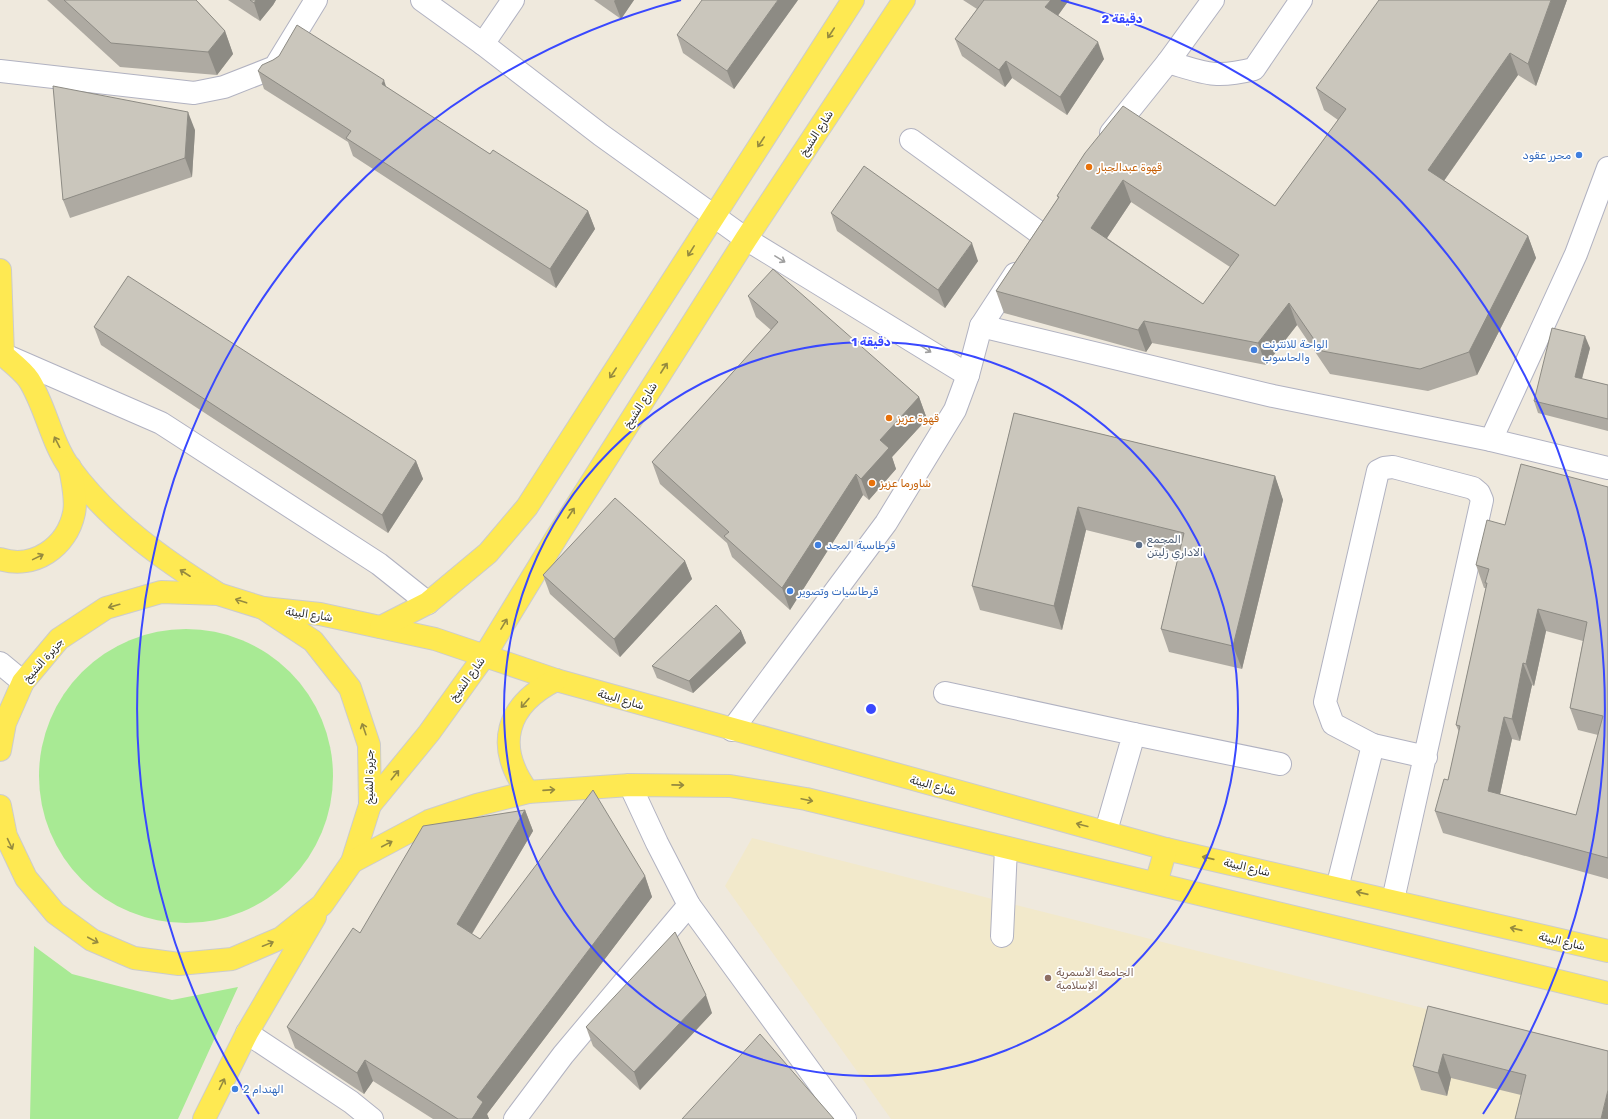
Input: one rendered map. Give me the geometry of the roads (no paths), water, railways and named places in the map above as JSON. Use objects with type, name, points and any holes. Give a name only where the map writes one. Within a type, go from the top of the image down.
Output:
[{"type":"main road","points":[[381,627],[428,603],[488,553],[527,507],[713,215],[853,0]]},
{"type":"main road","name":"شارع الشيخ","points":[[370,805],[429,733],[485,654],[558,535],[746,239],[904,0]]},
{"type":"main road","points":[[0,270],[3,355],[29,379],[49,426],[70,467],[106,510],[144,544],[218,594]]},
{"type":"main road","points":[[0,560],[11,563],[33,560],[53,550],[67,533],[74,512],[74,490],[70,467]]},
{"type":"main road","name":"جزيرة الشيخ","points":[[0,750],[5,723],[23,682],[59,639],[106,608],[161,592],[218,594],[263,608],[313,641],[350,688],[369,745],[370,805],[352,862],[322,905],[281,938],[232,959],[179,964],[134,958],[92,940],[55,913],[26,878],[6,836],[0,806]]},
{"type":"main road","name":"شارع البيئة","points":[[263,608],[320,614],[435,638],[485,654],[556,680],[732,730],[1106,831],[1166,849],[1393,900],[1608,951]]},
{"type":"main road","points":[[528,792],[516,776],[510,758],[509,738],[512,725],[524,702],[539,689],[556,680]]},
{"type":"main road","points":[[352,862],[429,822],[477,805],[528,792],[630,785],[730,786],[806,799],[1608,993]]},
{"type":"main road","points":[[1156,883],[1166,849]]},
{"type":"main road","points":[[204,1119],[247,1033],[322,905]]},
{"type":"street","points":[[0,71],[194,93],[224,87],[275,67],[316,0]]},
{"type":"street","points":[[422,0],[483,44],[600,135],[746,239],[968,375]]},
{"type":"street","points":[[483,44],[513,0]]},
{"type":"street","points":[[1097,150],[1168,62],[1213,0]]},
{"type":"street","points":[[1168,62],[1212,75],[1230,75],[1254,69],[1301,0]]},
{"type":"street","points":[[911,140],[1041,234]]},
{"type":"street","points":[[1491,440],[1576,254],[1608,168]]},
{"type":"street","points":[[732,730],[886,523],[955,410],[968,375],[981,326],[1054,214]]},
{"type":"street","points":[[981,326],[1273,396],[1491,440],[1608,468]]},
{"type":"street","points":[[3,355],[161,423],[379,564],[428,603]]},
{"type":"street","points":[[1393,900],[1426,757],[1482,500],[1479,493],[1473,488],[1392,467],[1384,468],[1378,472],[1325,702],[1333,724],[1373,745],[1426,757]]},
{"type":"street","points":[[0,663],[23,682]]},
{"type":"street","points":[[945,693],[1280,764]]},
{"type":"street","points":[[1106,831],[1134,734]]},
{"type":"street","points":[[1337,888],[1373,745]]},
{"type":"street","points":[[630,785],[657,843],[689,905],[845,1119]]},
{"type":"street","points":[[1002,936],[1006,848]]},
{"type":"street","points":[[515,1119],[563,1055],[689,905]]},
{"type":"street","points":[[247,1033],[352,1102],[372,1119]]},
{"type":"place","name":"محرر عقود","points":[[1579,155]]},
{"type":"place","name":"قهوة عبدالجبار","points":[[1089,167]]},
{"type":"place","name":"الواحة للانترنت والحاسوب","points":[[1254,350]]},
{"type":"place","name":"قهوة عزيز","points":[[889,418]]},
{"type":"place","name":"شاورما عزيز","points":[[872,483]]},
{"type":"place","name":"قرطاسية المجد","points":[[818,545]]},
{"type":"place","name":"المجمع الاداري زليتن","points":[[1139,545]]},
{"type":"place","name":"قرطاسيات وتصوير","points":[[790,591]]},
{"type":"place","name":"الجامعة الأسمرية الإسلامية","points":[[1048,978]]},
{"type":"place","name":"الهندام 2","points":[[235,1089]]}]
